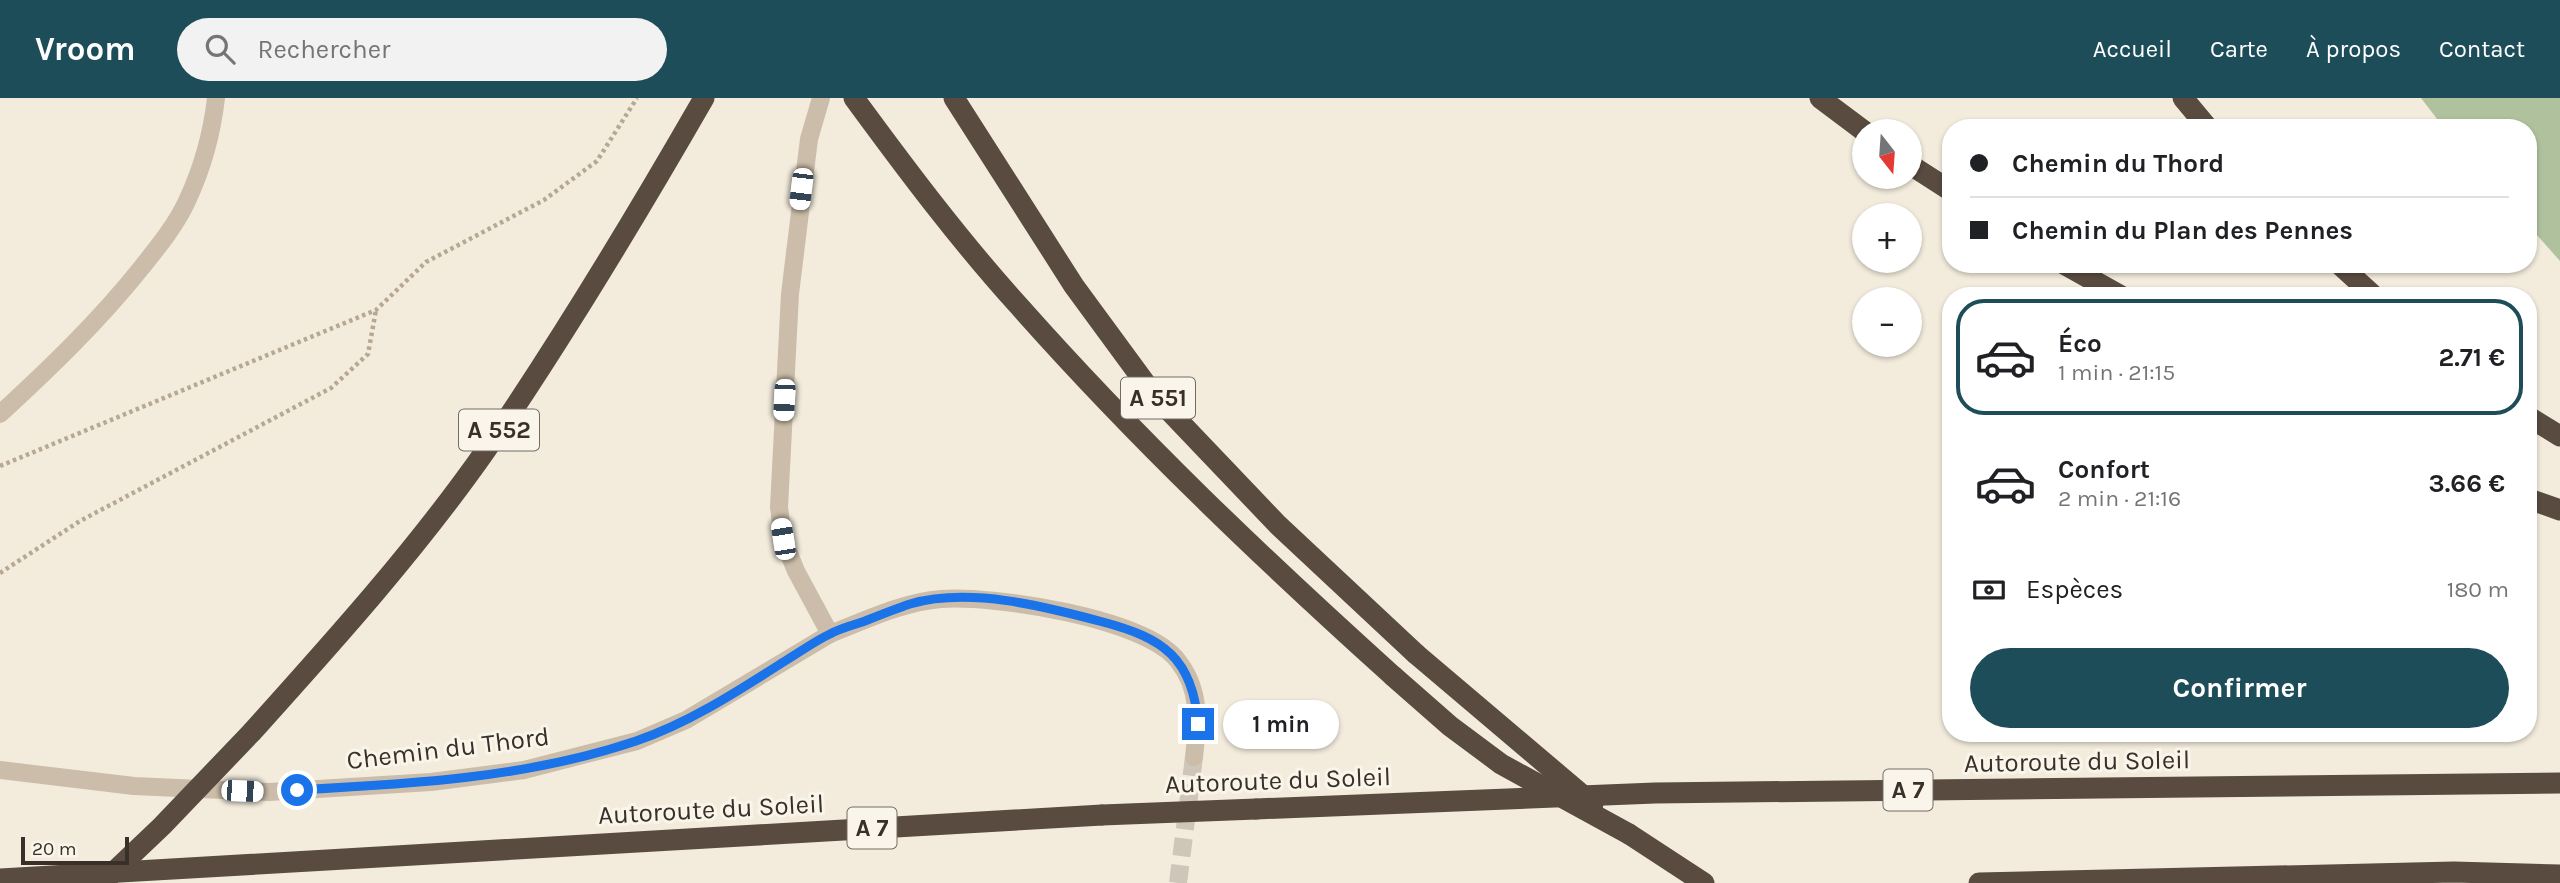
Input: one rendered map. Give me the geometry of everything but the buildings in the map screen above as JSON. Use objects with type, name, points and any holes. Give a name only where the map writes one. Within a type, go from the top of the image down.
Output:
[{"type":"highway","name":"A 552","points":[[102,883],[162,826],[252,732],[336,639],[418,539],[485,451],[613,256],[705,98]]},
{"type":"highway","name":"A 551","points":[[854,98],[898,158],[1018,305],[1203,501],[1450,726],[1501,764],[1629,834],[1704,883]]},
{"type":"highway","name":"A 551","points":[[954,98],[1074,286],[1154,395],[1278,525],[1416,654],[1629,834]]},
{"type":"highway","points":[[1820,98],[1852,122]]},
{"type":"highway","points":[[2183,98],[2200,119]]},
{"type":"highway","points":[[1922,172],[1942,185]]},
{"type":"highway","points":[[2080,273],[2105,287]]},
{"type":"highway","points":[[2349,273],[2364,287]]},
{"type":"highway","points":[[2537,422],[2560,436]]},
{"type":"highway","points":[[2537,502],[2560,510]]},
{"type":"highway","name":"Autoroute du Soleil","points":[[0,879],[1101,815],[1655,793],[2560,783]]},
{"type":"highway","points":[[1979,883],[2454,872],[2560,875]]},
{"type":"street","points":[[0,414],[59,360],[120,295],[162,243],[187,202],[213,128],[216,98]]},
{"type":"street","points":[[821,98],[805,164],[790,294],[779,507],[783,539],[796,571],[830,634]]},
{"type":"street","name":"Chemin du Thord","points":[[0,770],[134,786],[270,792],[431,782],[524,770],[637,741],[686,720],[830,634],[911,604],[941,599],[1012,602],[1058,610],[1112,624],[1144,637],[1168,651],[1177,658],[1186,673],[1196,699],[1198,724],[1194,757]]},
{"type":"path","points":[[0,466],[376,310],[426,262],[544,200],[597,161],[637,98]]},
{"type":"path","points":[[0,573],[80,522],[331,388],[368,354],[376,310]]},
{"type":"green space","points":[[2421,98],[2560,98],[2560,261],[2537,235],[2537,119],[2437,119]]},
{"type":"tunnel","points":[[1178,883],[1194,757]]},
{"type":"route","points":[[297,790],[431,782],[524,770],[637,741],[686,720],[830,634],[911,604],[941,599],[1012,602],[1058,610],[1112,624],[1144,637],[1177,658],[1192,685],[1198,724]]}]
